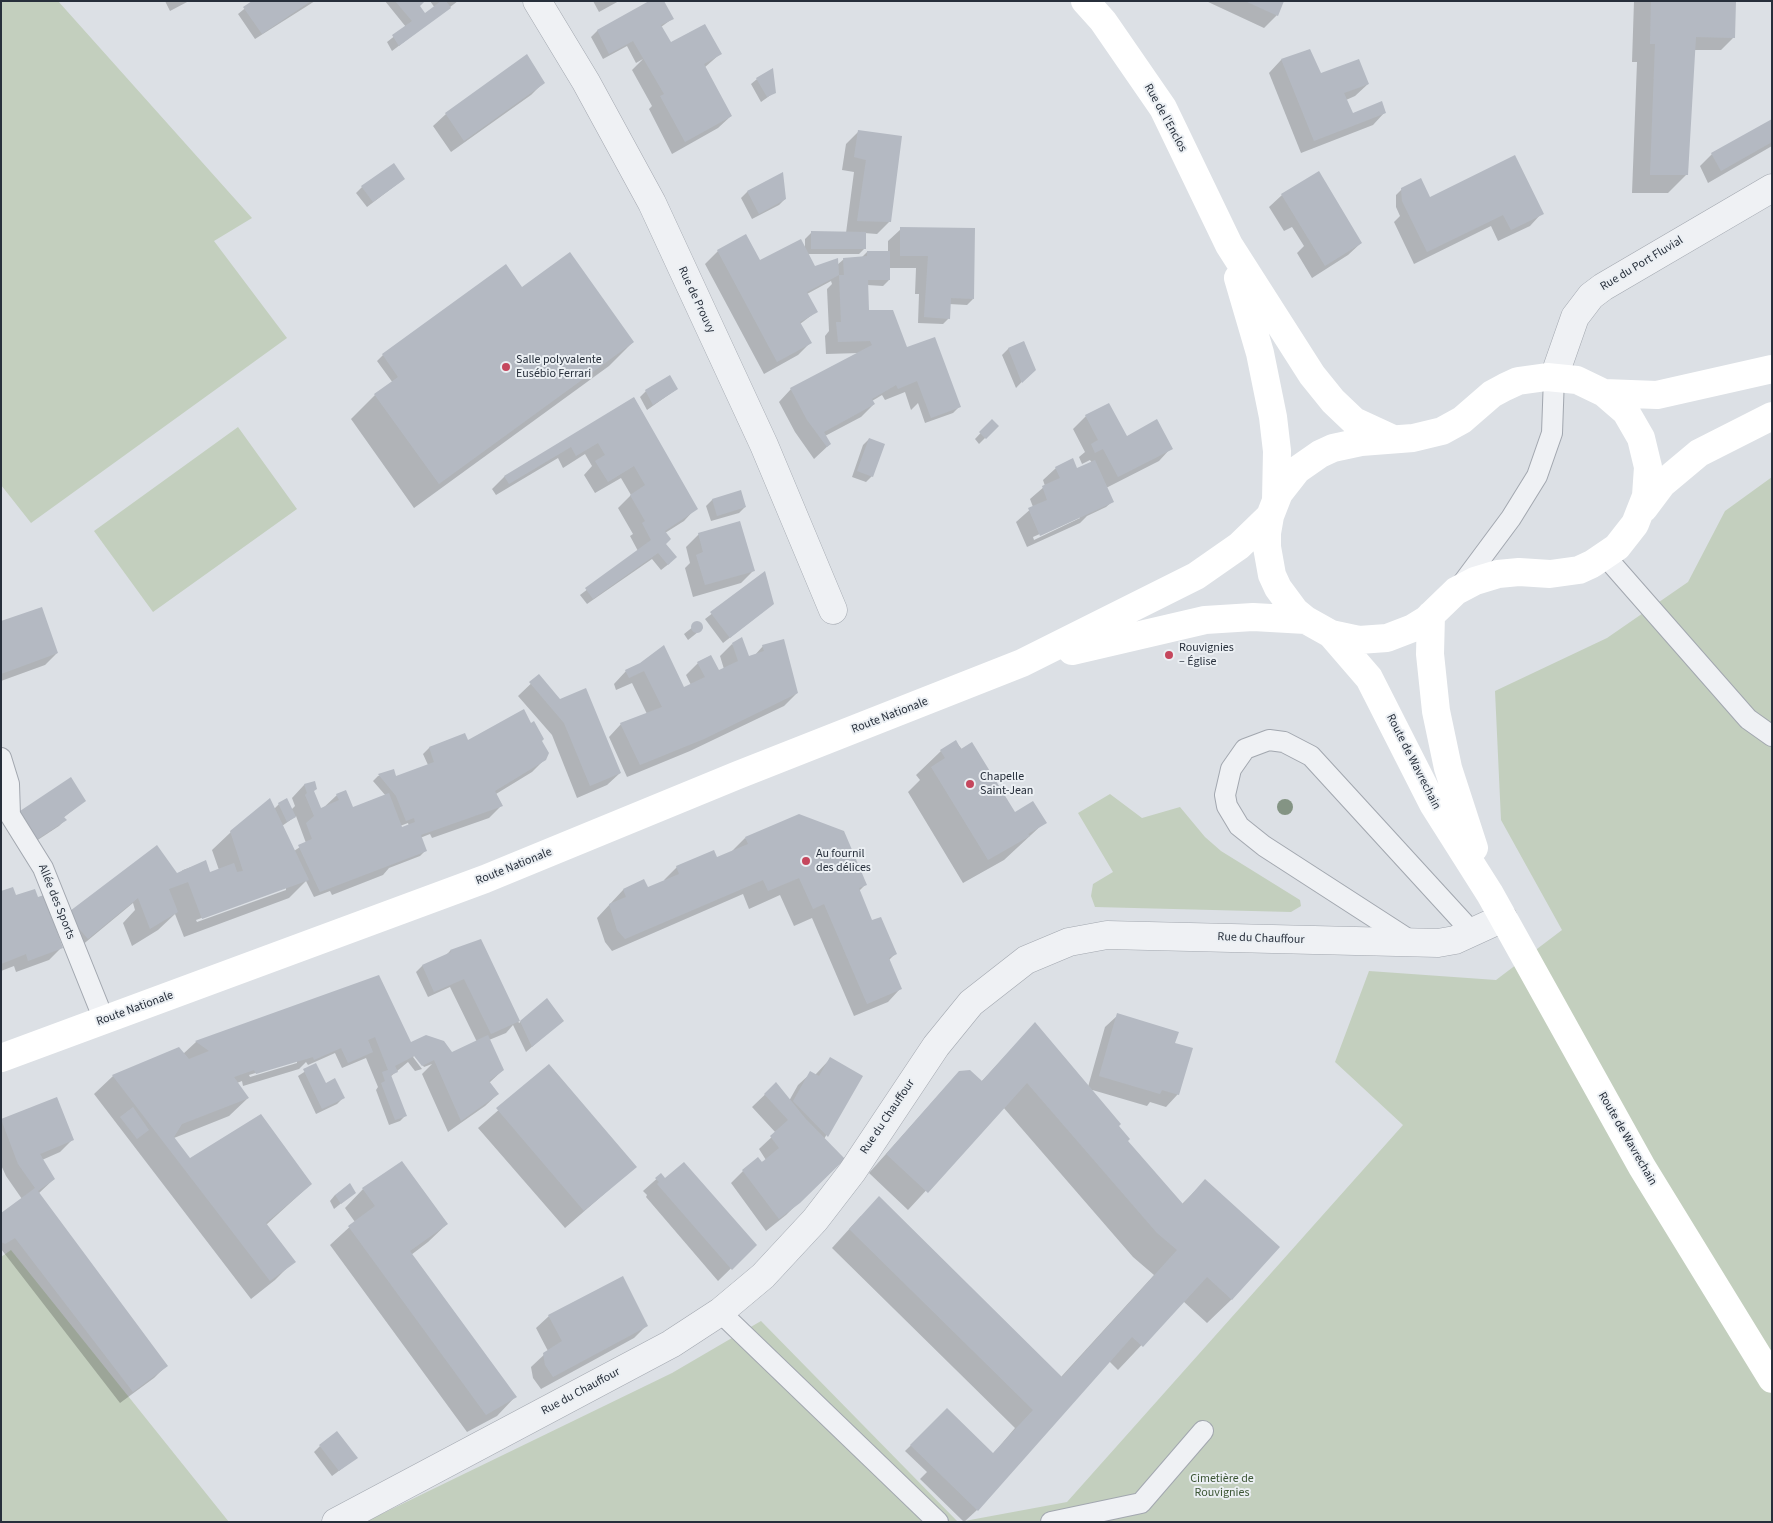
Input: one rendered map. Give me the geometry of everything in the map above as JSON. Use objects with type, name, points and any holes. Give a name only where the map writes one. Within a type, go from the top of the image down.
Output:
[{"type":"main road","name":"Rue de l'Enclos","points":[[1086,1],[1103,21],[1163,108],[1229,245],[1324,391],[1354,421],[1397,440]]},
{"type":"main road","name":"Rue de l'Enclos","points":[[1229,245],[1258,346],[1273,417],[1277,451],[1273,508],[1267,547],[1272,575],[1286,600],[1306,620]]},
{"type":"main road","points":[[1604,393],[1621,395],[1657,394],[1772,369]]},
{"type":"main road","name":"Route Nationale","points":[[1,1058],[485,879],[738,774],[1022,663],[1196,576],[1239,546],[1273,508],[1297,470],[1320,454],[1346,444],[1397,440],[1447,429],[1467,416],[1492,394],[1518,381],[1554,376],[1577,380],[1604,393]]},
{"type":"main road","points":[[1604,393],[1626,412],[1634,425],[1645,452],[1648,482],[1642,511]]},
{"type":"main road","points":[[1306,620],[1330,634],[1359,640],[1387,638],[1413,628],[1431,615],[1456,591],[1475,581],[1498,574],[1519,572],[1550,574],[1579,570],[1605,556],[1627,536],[1642,511],[1662,484],[1699,453],[1772,416]]},
{"type":"main road","name":"Route de Wavrechain","points":[[1431,615],[1430,663],[1441,740],[1456,796],[1490,894]]},
{"type":"main road","name":"Route Nationale","points":[[1022,663],[1205,620],[1253,617],[1306,620]]},
{"type":"main road","name":"Route de Wavrechain","points":[[1330,634],[1369,678],[1433,804],[1490,894],[1642,1167],[1772,1379]]},
{"type":"street","name":"Rue de Prouvy","points":[[537,1],[586,82],[652,203],[764,445],[833,610]]},
{"type":"street","name":"Rue du Port Fluvial","points":[[1554,376],[1575,317],[1591,296],[1603,287],[1772,188]]},
{"type":"street","name":"Rue du Chauffour","points":[[336,1522],[671,1344],[720,1312],[762,1276],[815,1220],[852,1172],[936,1046],[971,1003],[1026,960],[1069,942],[1107,935],[1416,944],[1455,940],[1503,918]]},
{"type":"lane","points":[[1456,591],[1511,518],[1537,476],[1552,432],[1554,376]]},
{"type":"lane","points":[[1605,556],[1748,719],[1772,736]]},
{"type":"lane","points":[[1416,944],[1264,846],[1239,826],[1232,816],[1225,795],[1231,769],[1245,749],[1255,743],[1276,741],[1299,748],[1311,756],[1473,933]]},
{"type":"lane","name":"Allée des Sports","points":[[1,758],[9,784],[10,815],[43,868],[104,1020]]},
{"type":"lane","points":[[720,1312],[938,1522]]},
{"type":"lane","points":[[1051,1522],[1141,1503],[1203,1431]]},
{"type":"green space","points":[[1,1],[58,1],[252,218],[214,241],[287,338],[31,523],[1,485]]},
{"type":"green space","points":[[238,427],[297,509],[153,612],[94,531]]},
{"type":"green space","name":"Cimetière de Rouvignies","points":[[1772,477],[1772,1522],[959,1522],[1067,1502],[1403,1125],[1335,1062],[1369,971],[1496,980],[1562,930],[1501,820],[1495,691],[1607,638],[1688,582],[1725,511]]},
{"type":"green space","points":[[1110,794],[1142,818],[1180,807],[1205,837],[1221,851],[1300,900],[1301,906],[1291,912],[1095,907],[1091,896],[1093,884],[1113,872],[1078,813]]},
{"type":"green space","points":[[11,1250],[229,1522],[1,1522],[1,1257]]},
{"type":"green space","points":[[761,1321],[958,1522],[365,1522],[672,1373]]},
{"type":"building","points":[[252,1],[311,1],[262,34],[243,7]]},
{"type":"building","points":[[395,1],[425,1],[420,6],[425,13],[441,1],[446,1],[451,8],[399,46],[392,35],[412,21]]},
{"type":"building","points":[[649,1],[664,1],[674,19],[661,25],[671,42],[705,24],[722,54],[704,64],[732,116],[685,142],[660,96],[664,94],[633,41],[609,54],[597,30]]},
{"type":"building","points":[[1245,1],[1284,1],[1278,16]]},
{"type":"building","points":[[1651,1],[1736,1],[1735,38],[1696,37],[1688,175],[1650,175],[1655,44],[1650,44]]},
{"type":"building","points":[[1310,49],[1321,73],[1359,59],[1369,84],[1344,93],[1353,113],[1382,101],[1386,113],[1314,141],[1281,59]]},
{"type":"building","points":[[527,54],[545,83],[464,141],[445,113]]},
{"type":"building","points":[[773,68],[776,93],[767,97],[756,78]]},
{"type":"building","points":[[1772,119],[1772,142],[1721,171],[1711,153]]},
{"type":"building","points":[[858,130],[902,136],[891,222],[857,221],[866,160],[854,157]]},
{"type":"building","points":[[1515,155],[1544,214],[1511,230],[1503,215],[1427,252],[1402,201],[1401,188],[1421,178],[1430,197]]},
{"type":"building","points":[[394,163],[405,179],[373,202],[361,186]]},
{"type":"building","points":[[1319,171],[1362,243],[1325,266],[1281,194]]},
{"type":"building","points":[[783,172],[786,199],[759,214],[747,191]]},
{"type":"building","points":[[900,227],[975,228],[974,299],[951,298],[950,319],[924,317],[928,256],[900,256]]},
{"type":"building","points":[[811,231],[866,232],[866,249],[811,249]]},
{"type":"building","points":[[746,234],[760,260],[801,239],[815,266],[838,258],[839,275],[807,292],[818,312],[800,322],[812,343],[777,362],[717,250]]},
{"type":"building","points":[[867,251],[890,251],[890,280],[868,280],[869,310],[893,310],[907,347],[935,337],[961,407],[931,418],[917,381],[898,389],[896,385],[872,399],[875,404],[824,432],[831,444],[827,447],[807,420],[790,388],[872,345],[870,341],[838,342],[836,322],[841,322],[839,275],[844,275],[843,258],[867,256]]},
{"type":"building","name":"Salle polyvalente Eusébio Ferrari","points":[[570,252],[634,342],[439,484],[374,394],[398,377],[382,354],[506,264],[522,287]]},
{"type":"building","points":[[1024,341],[1036,370],[1022,383],[1008,348]]},
{"type":"building","points":[[670,375],[678,389],[653,405],[645,390]]},
{"type":"building","points":[[634,397],[698,509],[665,531],[671,539],[666,544],[677,557],[668,565],[658,553],[593,599],[585,588],[651,540],[642,523],[645,521],[630,495],[645,485],[634,466],[608,482],[595,461],[605,455],[598,443],[576,456],[571,447],[509,484],[504,476]]},
{"type":"building","points":[[1109,403],[1127,436],[1157,419],[1173,449],[1118,477],[1103,449],[1095,453],[1091,444],[1098,440],[1085,415]]},
{"type":"building","points":[[992,419],[999,426],[986,439],[979,432]]},
{"type":"building","points":[[869,438],[885,444],[873,477],[857,471]]},
{"type":"building","points":[[1073,458],[1077,468],[1095,460],[1114,502],[1040,536],[1028,508],[1047,500],[1042,486],[1060,478],[1055,467]]},
{"type":"building","points":[[741,490],[746,507],[717,516],[712,499]]},
{"type":"building","points":[[740,521],[755,571],[705,585],[696,555],[703,552],[698,533]]},
{"type":"building","points":[[765,571],[774,604],[730,638],[710,612]]},
{"type":"building","points":[[42,607],[58,653],[1,674],[1,621]]},
{"type":"building","points":[[697,621],[703,627],[697,633],[691,627]]},
{"type":"building","points":[[742,637],[749,656],[764,651],[762,645],[784,639],[798,693],[704,739],[640,765],[620,723],[662,707],[644,671],[629,678],[625,670],[640,663],[664,645],[684,687],[705,677],[697,662],[711,655],[719,670],[738,661],[732,643]]},
{"type":"building","points":[[539,674],[560,699],[586,688],[621,773],[590,786],[564,723],[529,682]]},
{"type":"building","points":[[524,709],[531,723],[534,721],[549,753],[546,760],[495,791],[503,806],[421,835],[427,851],[320,892],[298,845],[312,839],[306,823],[314,816],[305,795],[307,793],[304,784],[315,781],[317,789],[314,791],[321,808],[339,800],[336,794],[346,790],[353,807],[389,793],[402,827],[415,822],[414,818],[406,821],[396,796],[378,774],[394,769],[396,776],[434,762],[429,747],[465,733],[468,740]]},
{"type":"building","name":"Chapelle Saint-Jean","points":[[956,740],[961,749],[972,742],[1015,812],[1033,801],[1047,823],[1028,834],[1030,836],[988,860],[931,767],[945,758],[940,750]]},
{"type":"building","points":[[71,777],[86,801],[64,817],[67,820],[33,842],[14,815]]},
{"type":"building","points":[[270,798],[309,880],[202,919],[188,882],[169,889],[178,912],[150,929],[138,898],[88,939],[66,914],[157,845],[177,873],[206,860],[210,872],[234,863],[237,872],[243,871],[230,831]]},
{"type":"building","points":[[287,798],[296,817],[287,822],[278,803]]},
{"type":"building","points":[[799,814],[844,831],[867,885],[859,888],[872,920],[881,917],[897,954],[889,958],[902,989],[867,1004],[824,904],[813,909],[799,878],[768,891],[763,880],[625,939],[617,930],[609,904],[626,897],[623,889],[644,879],[648,887],[679,874],[676,866],[714,850],[717,857],[748,844],[745,837]]},
{"type":"building","points":[[13,887],[16,895],[35,889],[38,897],[44,895],[63,948],[28,961],[26,954],[1,964],[1,891]]},
{"type":"building","points":[[481,939],[520,1021],[491,1034],[464,979],[434,992],[422,965],[451,952],[450,950]]},
{"type":"building","points":[[379,975],[411,1042],[426,1035],[444,1041],[452,1052],[488,1035],[504,1070],[489,1081],[499,1094],[461,1121],[434,1060],[422,1066],[414,1056],[395,1066],[398,1072],[391,1075],[407,1116],[395,1120],[381,1083],[385,1081],[382,1072],[388,1070],[375,1037],[368,1040],[373,1052],[348,1063],[341,1048],[314,1060],[313,1057],[256,1074],[254,1070],[234,1077],[249,1098],[182,1124],[174,1137],[190,1158],[261,1114],[312,1184],[266,1223],[296,1262],[270,1281],[112,1075],[179,1047],[189,1059],[209,1051],[195,1041]]},
{"type":"building","points":[[547,998],[564,1021],[532,1047],[520,1021]]},
{"type":"building","points":[[1117,1013],[1179,1032],[1175,1043],[1193,1048],[1179,1095],[1162,1090],[1160,1094],[1099,1076]]},
{"type":"building","points":[[1035,1022],[1121,1124],[1119,1126],[1130,1139],[1128,1141],[1183,1204],[1205,1179],[1280,1247],[1232,1300],[1207,1277],[1143,1347],[1132,1337],[978,1511],[910,1445],[947,1408],[993,1453],[1033,1410],[849,1229],[879,1196],[1062,1377],[1177,1250],[1157,1233],[1027,1083],[928,1193],[886,1154],[959,1071],[970,1070],[982,1081]]},
{"type":"building","points":[[830,1057],[863,1076],[828,1137],[793,1101],[810,1071],[819,1076]]},
{"type":"building","points":[[316,1063],[326,1083],[335,1078],[345,1098],[322,1109],[303,1069]]},
{"type":"building","points":[[549,1064],[637,1167],[584,1211],[496,1108]]},
{"type":"building","points":[[776,1082],[805,1118],[845,1159],[800,1203],[779,1219],[742,1170],[758,1157],[762,1162],[779,1148],[770,1136],[788,1120],[764,1094]]},
{"type":"building","points":[[57,1097],[74,1140],[40,1154],[55,1179],[38,1191],[168,1366],[133,1392],[15,1238],[5,1244],[1,1242],[1,1213],[35,1188],[18,1164],[1,1119]]},
{"type":"building","points":[[133,1107],[149,1130],[137,1139],[120,1117]]},
{"type":"building","points":[[402,1161],[448,1224],[410,1251],[517,1397],[486,1415],[348,1226],[375,1206],[362,1188]]},
{"type":"building","points":[[684,1162],[757,1245],[732,1270],[657,1184],[659,1182],[655,1178],[661,1173],[665,1178]]},
{"type":"building","points":[[350,1183],[356,1193],[341,1204],[335,1195]]},
{"type":"building","points":[[623,1276],[648,1326],[553,1377],[545,1365],[543,1353],[562,1341],[548,1315]]},
{"type":"building","points":[[337,1431],[358,1458],[339,1471],[319,1445]]},
{"type":"place","name":"Salle polyvalente Eusébio Ferrari","points":[[506,367]]},
{"type":"place","name":"Rouvignies – Église","points":[[1169,655]]},
{"type":"place","name":"Chapelle Saint-Jean","points":[[970,784]]},
{"type":"place","name":"Au fournil des délices","points":[[806,861]]}]
